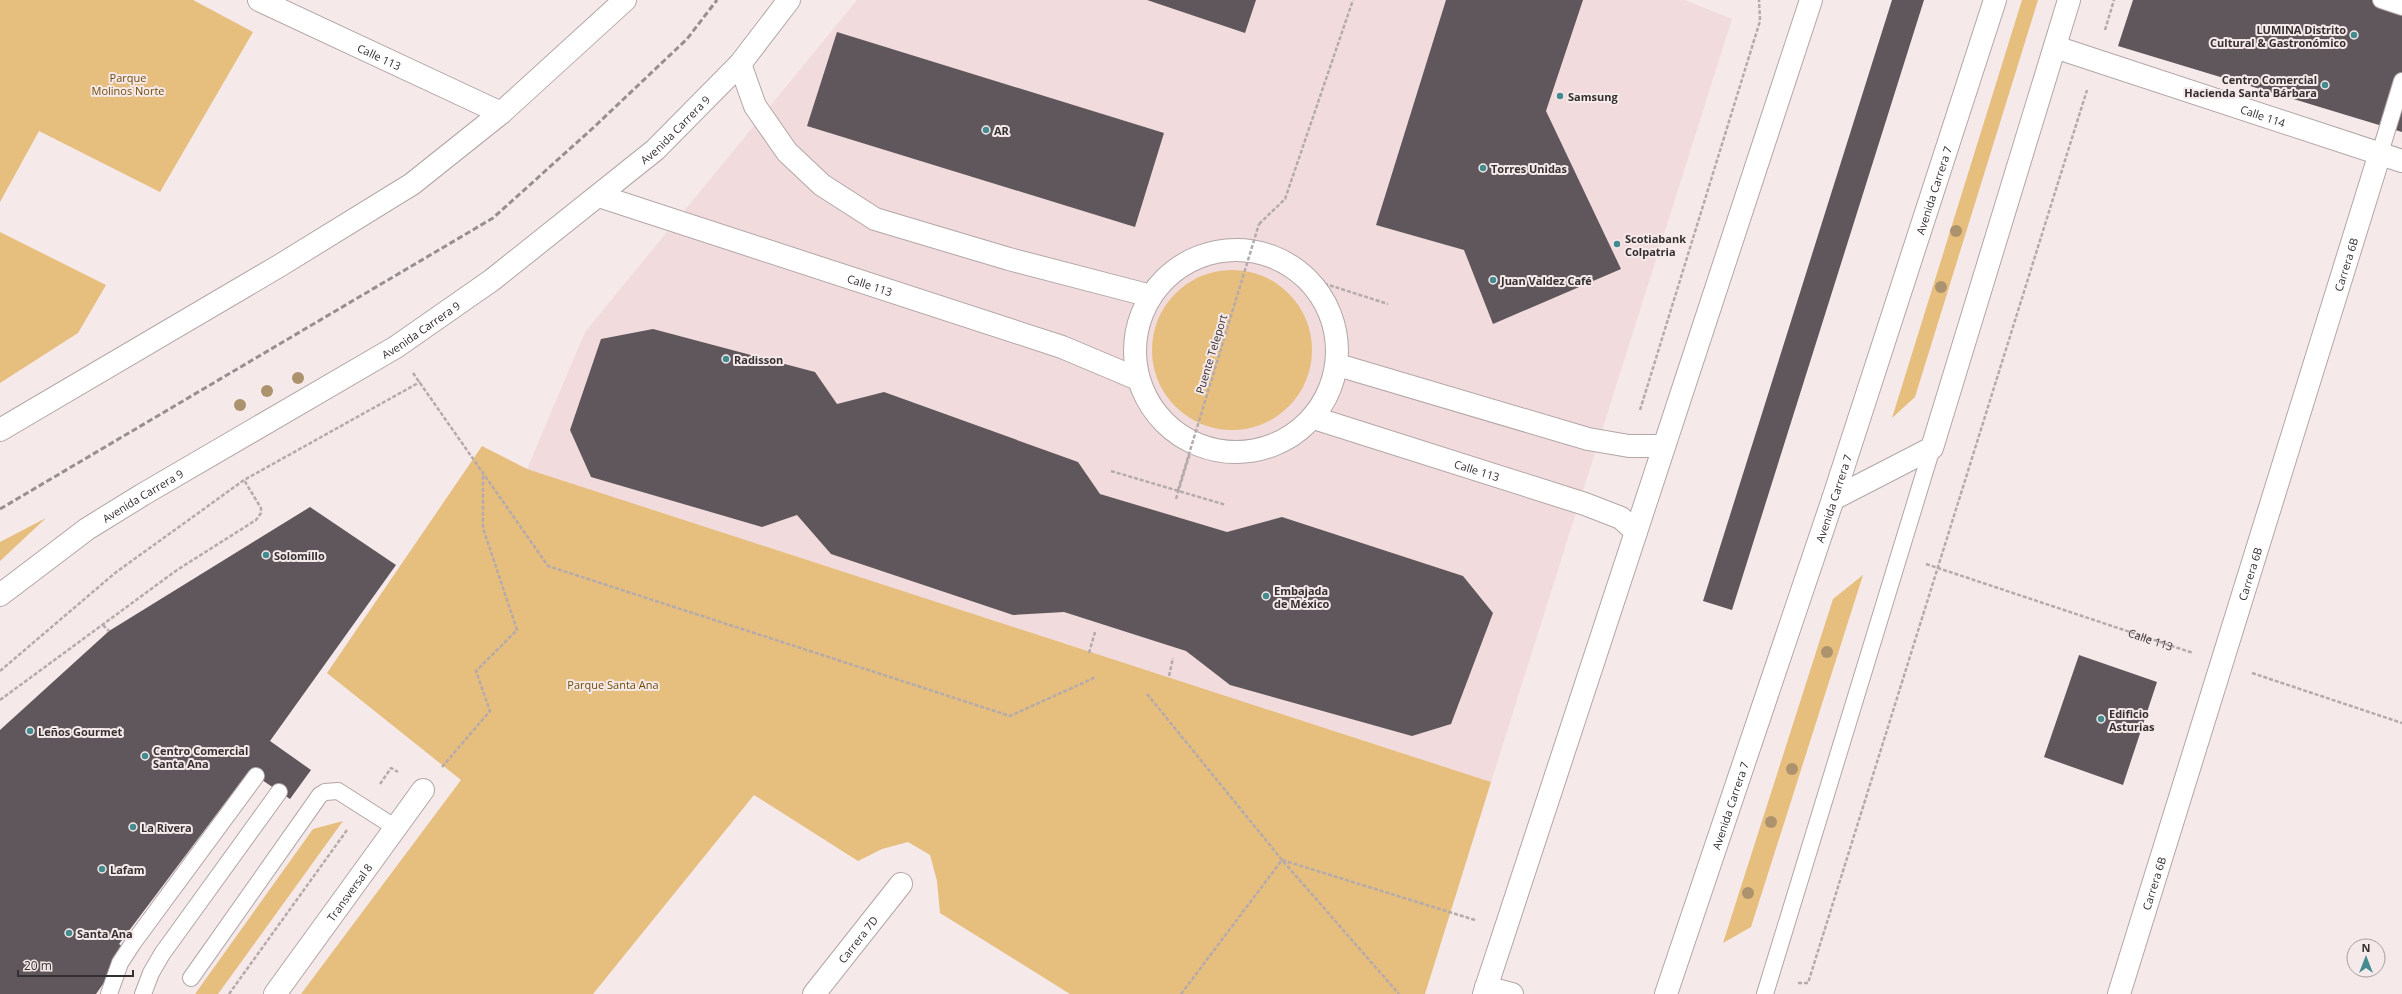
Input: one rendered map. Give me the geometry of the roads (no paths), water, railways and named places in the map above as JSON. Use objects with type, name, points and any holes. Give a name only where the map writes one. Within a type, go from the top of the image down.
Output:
[{"type":"street","name":"Calle 113","points":[[259,0],[501,113]]},
{"type":"street","points":[[0,430],[280,266],[412,184],[501,113],[625,0]]},
{"type":"street","name":"Avenida Carrera 9","points":[[0,595],[87,529],[130,502],[396,347],[492,280],[655,150],[740,64],[789,0]]},
{"type":"street","points":[[1512,994],[1485,990],[1811,0]]},
{"type":"street","name":"Avenida Carrera 7","points":[[1666,994],[1833,499],[1995,0]]},
{"type":"street","points":[[1833,499],[1932,448],[2069,0]]},
{"type":"street","name":"Calle 114","points":[[2055,47],[2402,161]]},
{"type":"street","points":[[740,64],[755,106],[787,152],[822,185],[874,219],[1009,259],[1151,296]]},
{"type":"street","name":"Carrera 6B","points":[[2119,994],[2380,153]]},
{"type":"street","name":"Calle 113","points":[[599,196],[1062,347],[1138,379]]},
{"type":"street","points":[[1224,250],[1254,251],[1282,260],[1307,278],[1326,302],[1337,333],[1338,365],[1330,393],[1314,418],[1294,435],[1270,447],[1245,453],[1218,452],[1193,443],[1168,427],[1149,405],[1138,379],[1134,350],[1138,322],[1151,296],[1170,274],[1195,258],[1224,250]]},
{"type":"street","points":[[1338,365],[1588,440],[1629,446],[1664,446]]},
{"type":"street","name":"Calle 113","points":[[1314,418],[1585,504],[1621,518],[1636,532]]},
{"type":"street","name":"Transversal 8","points":[[275,994],[423,790]]},
{"type":"street","name":"Carrera 7D","points":[[814,994],[901,884]]},
{"type":"lane","points":[[2381,0],[2402,7]]},
{"type":"lane","points":[[2380,153],[2402,81]]},
{"type":"lane","points":[[1767,988],[1932,448]]},
{"type":"lane","points":[[109,994],[120,963],[133,943],[256,776]]},
{"type":"lane","points":[[191,978],[320,795],[325,792],[338,791],[396,828]]},
{"type":"lane","points":[[143,994],[151,973],[162,954],[280,792]]},
{"type":"railway","points":[[0,509],[493,218],[593,128],[687,39],[717,0]]},
{"type":"place","name":"LUMINA Distrito Cultural & Gastronómico","points":[[2354,35]]},
{"type":"place","name":"Centro Comercial Hacienda Santa Bárbara","points":[[2325,85]]},
{"type":"place","name":"Samsung","points":[[1560,96]]},
{"type":"place","name":"AR","points":[[986,130]]},
{"type":"place","name":"Torres Unidas","points":[[1483,168]]},
{"type":"place","name":"Scotiabank Colpatria","points":[[1617,244]]},
{"type":"place","name":"Juan Valdez Café","points":[[1493,280]]},
{"type":"place","name":"Radisson","points":[[726,359]]},
{"type":"place","name":"Solomillo","points":[[266,555]]},
{"type":"place","name":"Embajada de México","points":[[1266,596]]},
{"type":"place","name":"Edificio Asturias","points":[[2101,719]]},
{"type":"place","name":"Leños Gourmet","points":[[30,731]]},
{"type":"place","name":"Centro Comercial Santa Ana","points":[[145,756]]},
{"type":"place","name":"La Rivera","points":[[133,827]]},
{"type":"place","name":"Lafam","points":[[102,869]]},
{"type":"place","name":"Santa Ana","points":[[69,933]]},
{"type":"park label","name":"Parque Molinos Norte","points":[[128,83]]},
{"type":"park label","name":"Parque Santa Ana","points":[[613,684]]}]
